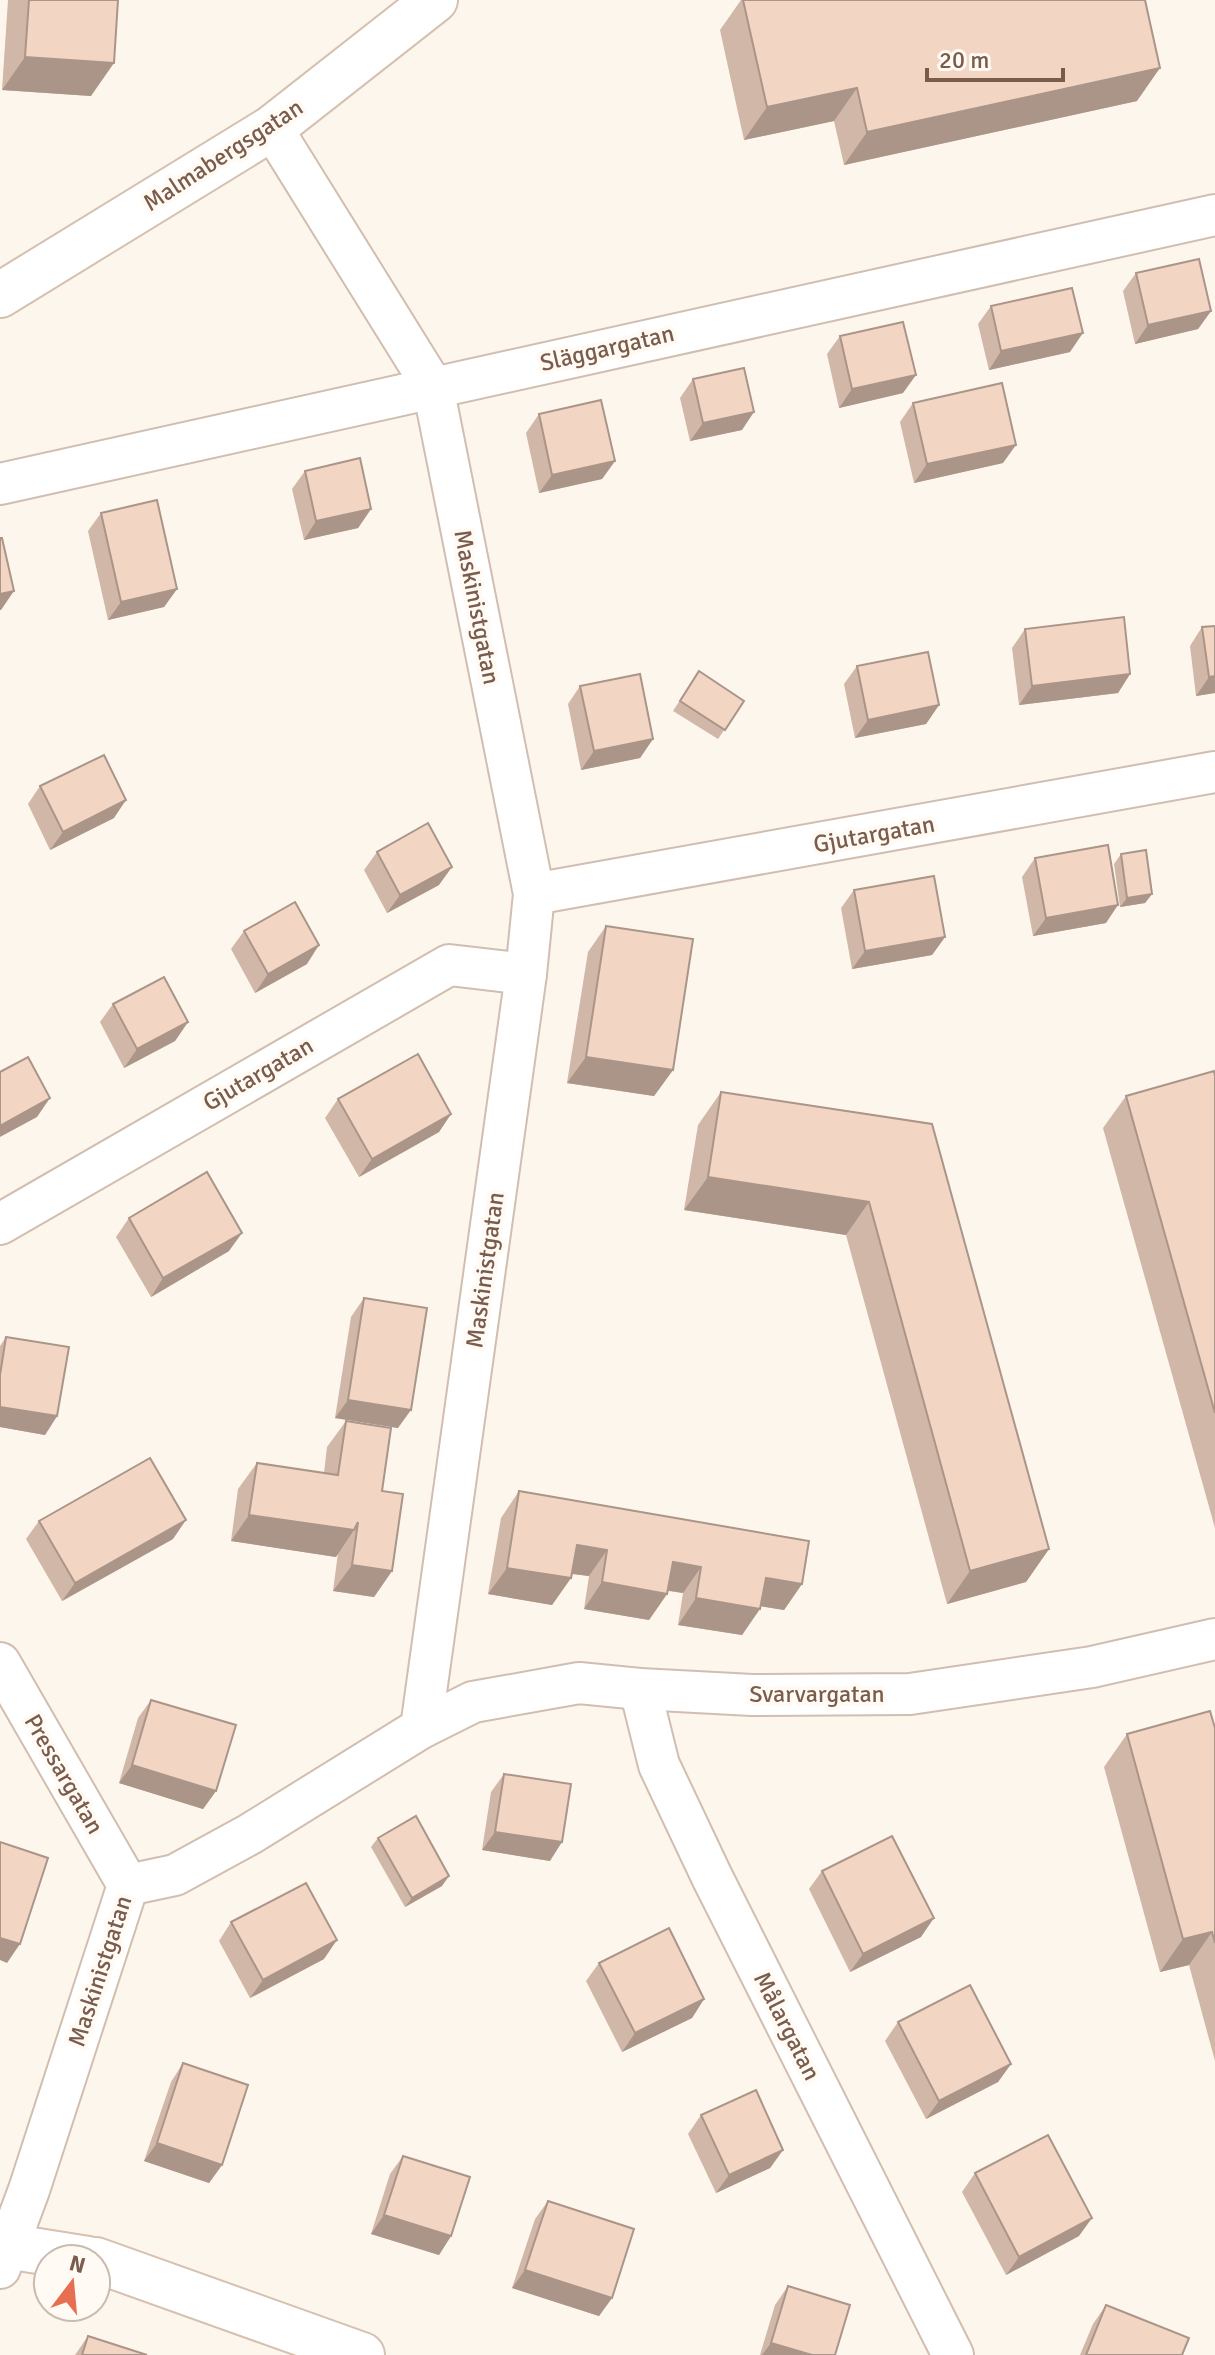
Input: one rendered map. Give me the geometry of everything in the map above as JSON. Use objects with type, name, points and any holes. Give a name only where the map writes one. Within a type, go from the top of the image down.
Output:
[{"type":"main road","name":"Malmabergsgatan","points":[[0,295],[272,128],[435,0]]},
{"type":"main road","points":[[2,2253],[32,2255]]},
{"type":"main road","points":[[112,2266],[362,2355]]},
{"type":"street","name":"Maskinistgatan","points":[[2,2253],[29,2190],[128,1885],[175,1875],[250,1834],[421,1728],[526,974],[534,894],[433,387],[272,128]]},
{"type":"street","name":"Släggargatan","points":[[0,484],[1215,215]]},
{"type":"street","name":"Gjutargatan","points":[[534,894],[1215,772]]},
{"type":"street","name":"Gjutargatan","points":[[0,1224],[449,965],[526,974]]},
{"type":"street","name":"Svarvargatan","points":[[421,1728],[473,1702],[579,1683],[752,1695],[910,1694],[1092,1667],[1215,1639]]},
{"type":"street","name":"Pressargatan","points":[[0,1663],[128,1885]]},
{"type":"street","name":"Målargatan","points":[[640,1689],[659,1765],[705,1863],[953,2355]]},
{"type":"building","points":[[29,0],[118,0],[114,63],[25,57]]},
{"type":"building","points":[[743,0],[1145,0],[1160,68],[867,132],[857,88],[767,107]]},
{"type":"building","points":[[1199,259],[1211,311],[1148,325],[1136,273]]},
{"type":"building","points":[[1072,288],[1083,333],[1001,351],[991,306]]},
{"type":"building","points":[[903,322],[916,375],[852,389],[840,336]]},
{"type":"building","points":[[744,368],[754,412],[703,423],[693,379]]},
{"type":"building","points":[[1002,383],[1016,445],[927,464],[913,403]]},
{"type":"building","points":[[601,400],[615,461],[552,475],[539,414]]},
{"type":"building","points":[[360,458],[371,509],[316,521],[305,471]]},
{"type":"building","points":[[157,500],[177,589],[121,602],[101,513]]},
{"type":"building","points":[[0,538],[14,591],[0,594]]},
{"type":"building","points":[[1124,617],[1130,674],[1032,686],[1025,629]]},
{"type":"building","points":[[1215,626],[1215,676],[1209,677],[1202,627]]},
{"type":"building","points":[[928,652],[939,705],[868,720],[857,666]]},
{"type":"building","points":[[699,671],[744,701],[725,730],[680,701]]},
{"type":"building","points":[[640,674],[653,739],[594,751],[580,686]]},
{"type":"building","points":[[104,755],[126,800],[63,832],[40,786]]},
{"type":"building","points":[[428,823],[452,867],[400,895],[377,852]]},
{"type":"building","points":[[1108,845],[1118,905],[1046,918],[1035,858]]},
{"type":"building","points":[[1146,850],[1152,894],[1127,898],[1121,854]]},
{"type":"building","points":[[934,876],[945,937],[865,951],[854,890]]},
{"type":"building","points":[[295,902],[319,945],[268,974],[244,931]]},
{"type":"building","points":[[606,926],[693,939],[673,1070],[586,1057]]},
{"type":"building","points":[[164,977],[188,1022],[137,1049],[113,1004]]},
{"type":"building","points":[[418,1054],[451,1114],[372,1159],[338,1099]]},
{"type":"building","points":[[28,1057],[50,1098],[0,1126],[0,1072]]},
{"type":"building","points":[[1214,1071],[1215,1076],[1215,1413],[1126,1096]]},
{"type":"building","points":[[721,1092],[932,1124],[1049,1549],[970,1571],[869,1202],[708,1177]]},
{"type":"building","points":[[207,1172],[242,1233],[163,1278],[129,1218]]},
{"type":"building","points":[[364,1298],[427,1308],[411,1410],[348,1400]]},
{"type":"building","points":[[6,1337],[69,1347],[57,1416],[0,1407],[0,1375]]},
{"type":"building","points":[[346,1421],[391,1428],[382,1491],[403,1494],[392,1571],[352,1565],[358,1522],[354,1530],[249,1515],[257,1463],[338,1475]]},
{"type":"building","points":[[150,1458],[186,1520],[75,1583],[39,1521]]},
{"type":"building","points":[[519,1491],[809,1541],[802,1584],[766,1578],[760,1609],[696,1598],[701,1567],[673,1562],[667,1594],[602,1582],[607,1550],[577,1545],[571,1578],[507,1568]]},
{"type":"building","points":[[151,1700],[236,1725],[216,1791],[132,1765]]},
{"type":"building","points":[[1210,1711],[1215,1728],[1215,1943],[1212,1932],[1183,1939],[1127,1734]]},
{"type":"building","points":[[504,1774],[571,1784],[562,1842],[495,1832]]},
{"type":"building","points":[[416,1816],[449,1876],[412,1898],[378,1838]]},
{"type":"building","points":[[892,1836],[934,1918],[863,1954],[822,1871]]},
{"type":"building","points":[[0,1842],[48,1858],[20,1944],[0,1938]]},
{"type":"building","points":[[306,1883],[337,1940],[263,1980],[231,1922]]},
{"type":"building","points":[[669,1928],[704,1999],[635,2033],[599,1963]]},
{"type":"building","points":[[970,1985],[1011,2064],[939,2101],[898,2022]]},
{"type":"building","points":[[183,2063],[248,2085],[222,2165],[157,2143]]},
{"type":"building","points":[[756,2090],[783,2150],[729,2175],[701,2115]]},
{"type":"building","points":[[1048,2135],[1092,2218],[1019,2257],[975,2173]]},
{"type":"building","points":[[403,2156],[470,2177],[451,2236],[384,2215]]},
{"type":"building","points":[[548,2201],[634,2229],[612,2298],[525,2270]]},
{"type":"building","points":[[788,2286],[850,2305],[835,2355],[812,2355],[771,2343]]},
{"type":"building","points":[[1106,2305],[1189,2338],[1182,2355],[1086,2355]]},
{"type":"building","points":[[88,2336],[147,2355],[82,2355]]}]
